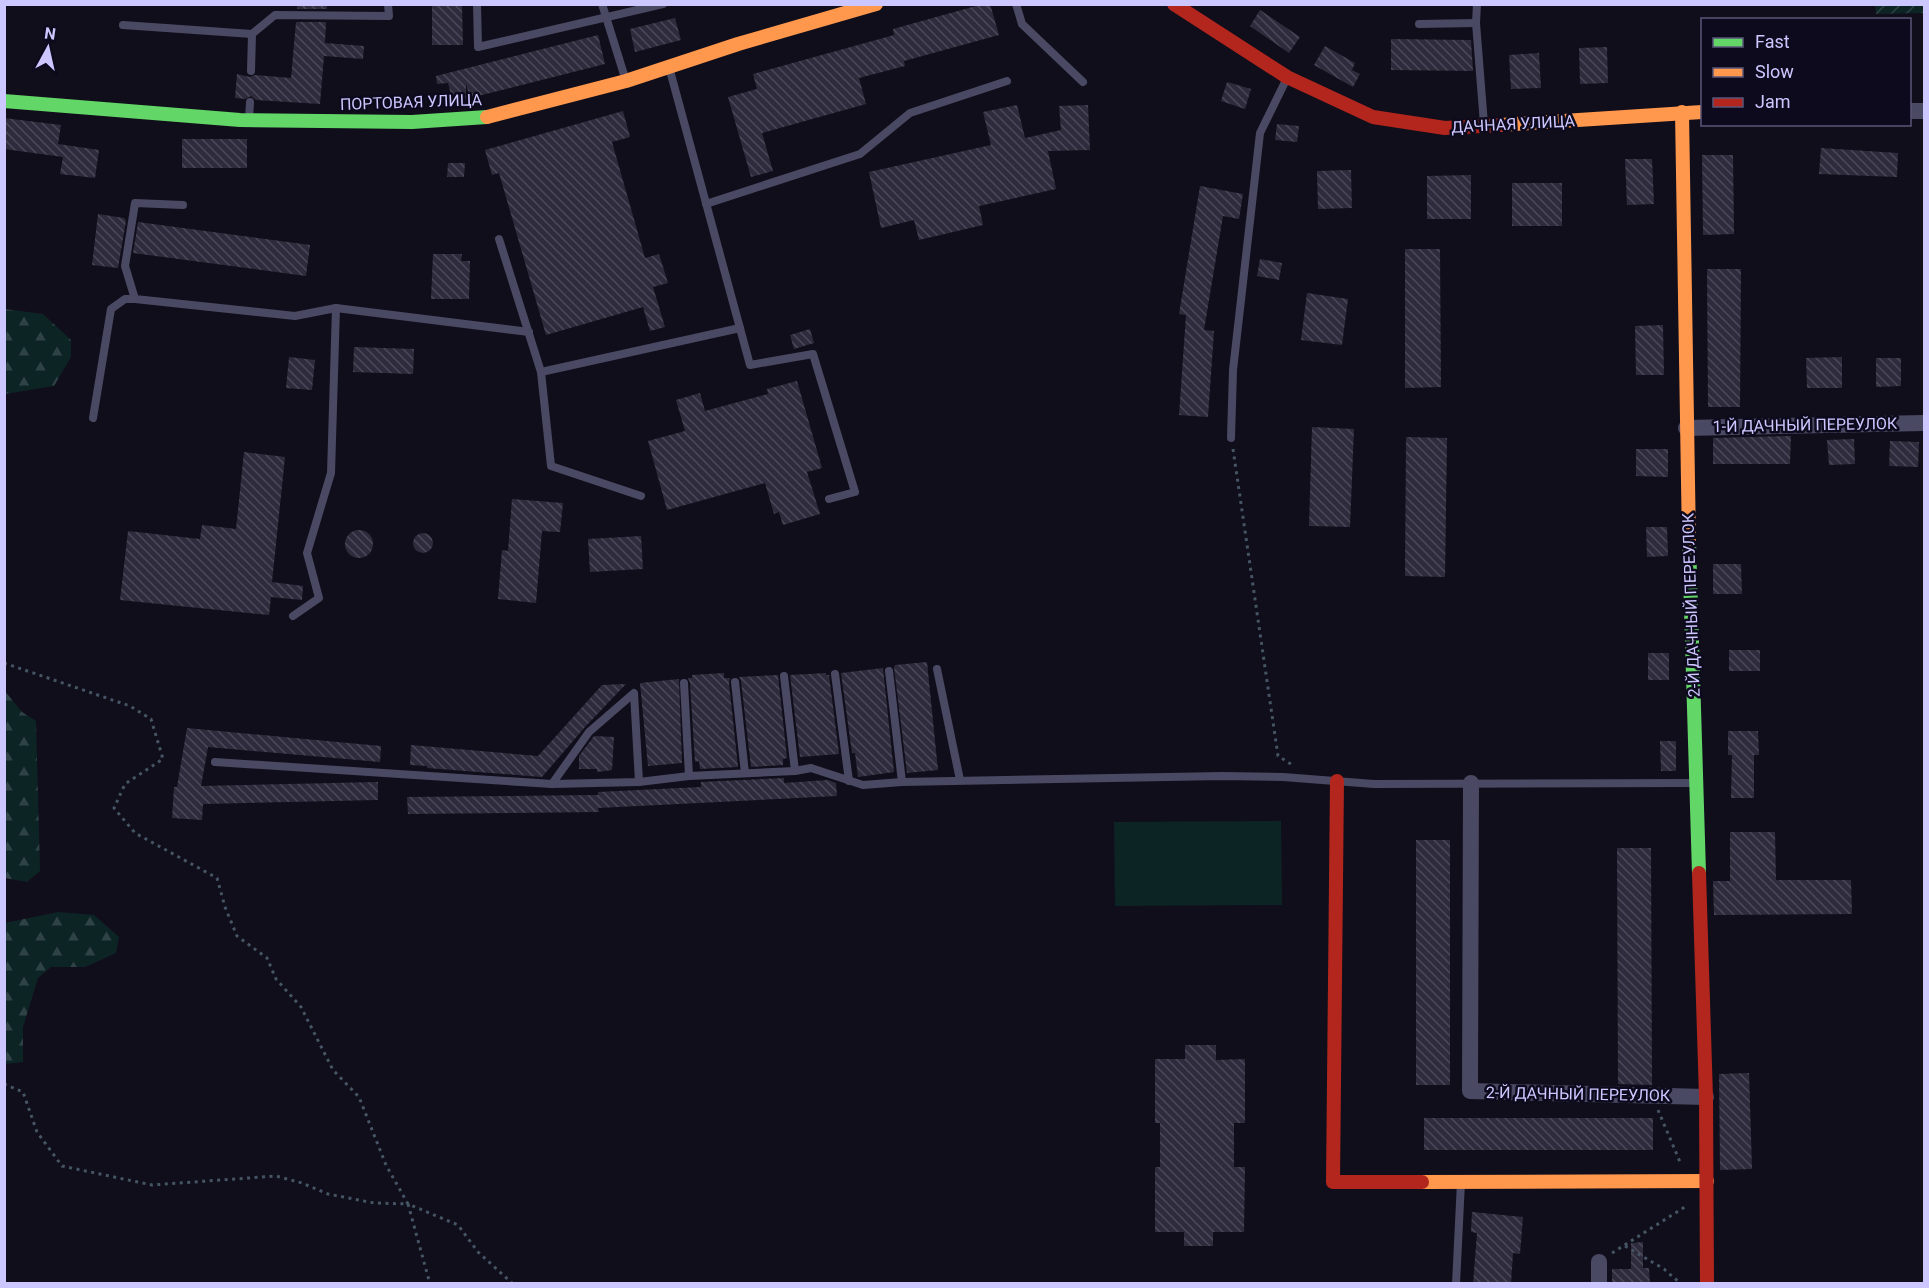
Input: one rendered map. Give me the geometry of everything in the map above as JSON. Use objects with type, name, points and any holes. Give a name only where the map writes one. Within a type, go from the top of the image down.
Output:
[{"type":"street","name":"ПОРТОВАЯ УЛИЦА","points":[[4,101],[249,120],[412,122],[480,119],[626,81],[738,44],[876,4]]},
{"type":"street","name":"ДАЧНАЯ УЛИЦА","points":[[1174,4],[1287,77],[1373,117],[1445,128],[1701,112]]},
{"type":"street","name":"2-Й ДАЧНЫЙ ПЕРЕУЛОК","points":[[1682,112],[1686,428],[1706,1097],[1707,1284]]},
{"type":"street","name":"1-Й ДАЧНЫЙ ПЕРЕУЛОК","points":[[1686,428],[1924,423]]},
{"type":"street","points":[[1337,781],[1333,1182],[1707,1181]]},
{"type":"street","name":"2-Й ДАЧНЫЙ ПЕРЕУЛОК","points":[[1472,783],[1470,1091],[1706,1097]]},
{"type":"street","points":[[1599,1262],[1599,1284]]},
{"type":"lane","points":[[123,25],[252,34],[275,15],[389,16],[388,4]]},
{"type":"lane","points":[[477,4],[478,47],[663,4]]},
{"type":"lane","points":[[603,4],[626,81]]},
{"type":"lane","points":[[1016,4],[1022,24],[1083,82]]},
{"type":"lane","points":[[1477,4],[1476,23],[1485,127]]},
{"type":"lane","points":[[1419,24],[1476,23]]},
{"type":"lane","points":[[251,71],[252,34]]},
{"type":"lane","points":[[669,67],[750,364],[813,354],[855,492],[829,500]]},
{"type":"lane","points":[[1231,438],[1233,370],[1260,134],[1287,77]]},
{"type":"lane","points":[[706,204],[860,154],[910,113],[1007,81]]},
{"type":"lane","points":[[249,120],[250,102]]},
{"type":"lane","points":[[135,299],[125,266],[135,203],[183,205]]},
{"type":"lane","points":[[499,239],[542,372],[551,466],[641,496]]},
{"type":"lane","points":[[93,418],[111,309],[125,299],[295,316],[336,308],[529,332]]},
{"type":"lane","points":[[293,616],[319,598],[307,553],[331,473],[336,308]]},
{"type":"lane","points":[[542,372],[740,328]]},
{"type":"lane","points":[[937,669],[960,780]]},
{"type":"lane","points":[[889,671],[902,782]]},
{"type":"lane","points":[[835,674],[849,781]]},
{"type":"lane","points":[[784,676],[795,771]]},
{"type":"lane","points":[[735,682],[745,773]]},
{"type":"lane","points":[[684,683],[689,776]]},
{"type":"lane","points":[[552,784],[589,732],[634,693],[639,782]]},
{"type":"lane","points":[[215,762],[552,784],[639,782],[689,776],[795,771],[811,768],[863,785],[960,780],[1222,776],[1316,779],[1374,784],[1696,783]]},
{"type":"lane","points":[[1456,1284],[1461,1182]]},
{"type":"path","points":[[1231,438],[1278,756],[1316,779]]},
{"type":"path","points":[[4,663],[130,706],[151,719],[163,759],[125,784],[114,808],[135,833],[217,878],[225,907],[237,936],[267,958],[276,979],[301,1007],[333,1070],[359,1097],[386,1165],[408,1204],[430,1284]]},
{"type":"path","points":[[4,1084],[23,1092],[37,1132],[62,1166],[153,1185],[276,1176],[302,1183],[328,1194],[374,1203],[408,1204],[458,1225],[478,1252],[513,1284]]},
{"type":"path","points":[[1651,1095],[1683,1169]]},
{"type":"path","points":[[1599,1262],[1697,1200]]},
{"type":"path","points":[[1624,1246],[1664,1269],[1681,1284]]},
{"type":"green space","points":[[1875,5],[1924,5],[1924,13],[1876,14]]},
{"type":"green space","points":[[5,309],[43,314],[71,340],[71,357],[54,386],[5,394]]},
{"type":"green space","points":[[4,690],[22,712],[36,721],[40,871],[27,882],[5,878]]},
{"type":"green space","points":[[1281,821],[1282,905],[1115,906],[1114,822]]},
{"type":"green space","points":[[58,912],[94,915],[119,937],[116,953],[85,967],[51,967],[38,978],[23,1027],[23,1062],[5,1064],[5,923]]},
{"type":"building","points":[[297,4],[327,4],[327,9],[297,9]]},
{"type":"building","points":[[432,4],[462,4],[463,45],[432,45]]},
{"type":"building","points":[[990,4],[999,35],[904,61],[905,66],[859,78],[866,104],[762,133],[773,171],[751,177],[728,97],[757,89],[753,74],[894,35],[893,29]]},
{"type":"building","points":[[1260,10],[1300,37],[1289,53],[1250,26]]},
{"type":"building","points":[[675,18],[681,40],[635,52],[630,29]]},
{"type":"building","points":[[296,22],[326,22],[325,43],[364,46],[363,59],[324,56],[320,104],[256,100],[251,96],[245,99],[235,98],[237,74],[250,77],[255,75],[291,78]]},
{"type":"building","points":[[598,35],[605,64],[470,98],[466,84],[466,99],[453,102],[448,83],[437,84],[436,76]]},
{"type":"building","points":[[1391,39],[1471,40],[1473,71],[1391,70]]},
{"type":"building","points":[[1325,46],[1355,63],[1352,70],[1360,74],[1353,87],[1314,65]]},
{"type":"building","points":[[1607,47],[1608,83],[1580,84],[1579,48]]},
{"type":"building","points":[[1539,53],[1541,88],[1511,89],[1509,55]]},
{"type":"building","points":[[1227,82],[1251,89],[1245,109],[1221,101]]},
{"type":"building","points":[[1017,105],[1025,138],[1061,130],[1059,106],[1088,105],[1090,150],[1048,151],[1056,189],[979,206],[983,225],[919,240],[914,220],[881,228],[869,172],[991,145],[983,112]]},
{"type":"building","points":[[623,111],[630,137],[612,142],[645,258],[659,254],[668,283],[653,287],[665,327],[650,331],[643,307],[546,335],[499,173],[492,175],[485,150]]},
{"type":"building","points":[[4,118],[61,125],[58,144],[99,150],[95,178],[60,174],[63,157],[4,149]]},
{"type":"building","points":[[1277,124],[1299,126],[1297,142],[1275,140]]},
{"type":"building","points":[[182,139],[247,139],[247,168],[182,168]]},
{"type":"building","points":[[1821,148],[1898,153],[1897,177],[1819,174]]},
{"type":"building","points":[[1702,155],[1733,155],[1734,234],[1703,235]]},
{"type":"building","points":[[1625,159],[1652,159],[1654,204],[1627,205]]},
{"type":"building","points":[[448,163],[465,163],[464,177],[447,177]]},
{"type":"building","points":[[1351,170],[1352,208],[1318,209],[1317,171]]},
{"type":"building","points":[[1471,175],[1471,219],[1427,219],[1427,176]]},
{"type":"building","points":[[1512,183],[1562,183],[1562,226],[1512,226]]},
{"type":"building","points":[[1200,186],[1243,194],[1239,219],[1223,216],[1204,330],[1214,331],[1208,417],[1179,415],[1186,315],[1179,314]]},
{"type":"building","points":[[98,214],[124,218],[126,221],[118,268],[92,265]]},
{"type":"building","points":[[138,222],[310,245],[306,276],[133,253]]},
{"type":"building","points":[[1405,249],[1440,249],[1441,387],[1405,388]]},
{"type":"building","points":[[433,254],[462,254],[461,261],[470,261],[469,299],[431,299]]},
{"type":"building","points":[[1260,259],[1282,263],[1279,280],[1257,276]]},
{"type":"building","points":[[1707,269],[1741,269],[1740,407],[1708,407]]},
{"type":"building","points":[[1307,293],[1348,299],[1342,345],[1301,340]]},
{"type":"building","points":[[1663,325],[1664,375],[1636,375],[1635,326]]},
{"type":"building","points":[[810,329],[814,343],[794,349],[790,335]]},
{"type":"building","points":[[354,347],[414,349],[413,374],[353,372]]},
{"type":"building","points":[[289,357],[315,360],[312,390],[286,388]]},
{"type":"building","points":[[1842,357],[1842,388],[1807,388],[1806,358]]},
{"type":"building","points":[[1876,358],[1901,358],[1901,386],[1876,387]]},
{"type":"building","points":[[797,381],[822,468],[807,472],[820,514],[783,525],[779,512],[774,514],[765,483],[667,510],[648,441],[685,431],[676,400],[700,393],[705,411],[768,394],[767,389]]},
{"type":"building","points":[[1312,427],[1354,429],[1350,527],[1309,526]]},
{"type":"building","points":[[1791,436],[1790,464],[1713,464],[1713,438]]},
{"type":"building","points":[[1406,437],[1447,438],[1445,577],[1405,576]]},
{"type":"building","points":[[1854,439],[1855,464],[1829,465],[1827,440]]},
{"type":"building","points":[[1890,441],[1919,442],[1918,467],[1889,466]]},
{"type":"building","points":[[1636,449],[1668,449],[1668,477],[1636,476]]},
{"type":"building","points":[[244,452],[285,457],[272,582],[303,586],[302,600],[271,597],[269,615],[120,600],[128,531],[200,539],[202,525],[236,529]]},
{"type":"building","points":[[512,499],[563,503],[560,532],[542,531],[536,603],[498,599],[502,550],[508,551]]},
{"type":"building","points":[[1646,527],[1667,527],[1668,556],[1647,557]]},
{"type":"building","points":[[359,530],[369,534],[373,544],[369,554],[359,558],[349,554],[345,544],[349,534]]},
{"type":"building","points":[[423,533],[430,536],[433,543],[430,550],[423,553],[416,550],[413,543],[416,536]]},
{"type":"building","points":[[641,536],[643,569],[590,572],[588,539]]},
{"type":"building","points":[[1713,564],[1741,564],[1742,594],[1713,594]]},
{"type":"building","points":[[1729,650],[1760,650],[1760,671],[1729,671]]},
{"type":"building","points":[[1648,653],[1669,653],[1669,680],[1648,680]]},
{"type":"building","points":[[927,662],[938,770],[907,773],[894,667],[895,665]]},
{"type":"building","points":[[883,668],[894,772],[858,777],[855,753],[852,753],[841,673]]},
{"type":"building","points":[[724,673],[724,678],[730,678],[738,767],[700,769],[699,761],[695,762],[688,678],[692,678],[692,675]]},
{"type":"building","points":[[826,673],[829,675],[839,754],[800,757],[790,675]]},
{"type":"building","points":[[778,675],[787,758],[783,759],[783,765],[751,767],[739,677]]},
{"type":"building","points":[[679,679],[682,763],[648,766],[640,683]]},
{"type":"building","points":[[626,684],[542,777],[410,765],[411,745],[538,756],[602,685]]},
{"type":"building","points":[[187,728],[381,746],[380,762],[208,747],[201,786],[378,782],[378,800],[203,804],[202,820],[172,818],[174,787],[177,787]]},
{"type":"building","points":[[1728,731],[1758,731],[1759,755],[1754,755],[1754,798],[1731,798],[1732,755],[1728,755]]},
{"type":"building","points":[[594,736],[614,737],[612,770],[597,772],[597,769],[579,769],[579,756]]},
{"type":"building","points":[[1660,741],[1676,741],[1676,771],[1661,771]]},
{"type":"building","points":[[784,778],[784,783],[828,780],[836,783],[837,796],[598,808],[599,812],[408,814],[407,797],[598,795],[598,792],[701,787],[701,782]]},
{"type":"building","points":[[1730,832],[1775,832],[1776,880],[1851,880],[1852,914],[1714,915],[1713,881],[1730,881]]},
{"type":"building","points":[[1416,840],[1450,840],[1450,1085],[1416,1085]]},
{"type":"building","points":[[1617,848],[1651,848],[1652,1085],[1618,1084]]},
{"type":"building","points":[[1185,1045],[1216,1045],[1216,1060],[1245,1059],[1245,1123],[1234,1123],[1234,1167],[1245,1167],[1244,1232],[1213,1232],[1213,1246],[1184,1246],[1184,1232],[1155,1232],[1155,1167],[1160,1167],[1160,1123],[1155,1123],[1155,1059],[1185,1059]]},
{"type":"building","points":[[1749,1073],[1752,1169],[1720,1170],[1719,1074]]},
{"type":"building","points":[[1424,1118],[1653,1118],[1653,1150],[1424,1150]]},
{"type":"building","points":[[1472,1212],[1523,1217],[1520,1254],[1513,1253],[1511,1284],[1473,1284],[1477,1233],[1471,1232]]},
{"type":"building","points":[[1643,1242],[1643,1268],[1649,1268],[1650,1284],[1612,1284],[1612,1269],[1631,1269],[1631,1243]]},
{"type":"traffic: fast","points":[[4,101],[240,120],[412,122],[487,117]]},
{"type":"traffic: fast","points":[[1689,543],[1699,873]]},
{"type":"traffic: slow","points":[[487,117],[626,81],[738,44],[876,4]]},
{"type":"traffic: slow","points":[[1682,112],[1689,543]]},
{"type":"traffic: slow","points":[[1500,125],[1701,112]]},
{"type":"traffic: slow","points":[[1422,1182],[1707,1181]]},
{"type":"traffic: jam","points":[[1174,4],[1287,77],[1373,117],[1445,128],[1500,125]]},
{"type":"traffic: jam","points":[[1337,781],[1333,1182],[1422,1182]]},
{"type":"traffic: jam","points":[[1699,873],[1706,1097],[1707,1284]]}]
